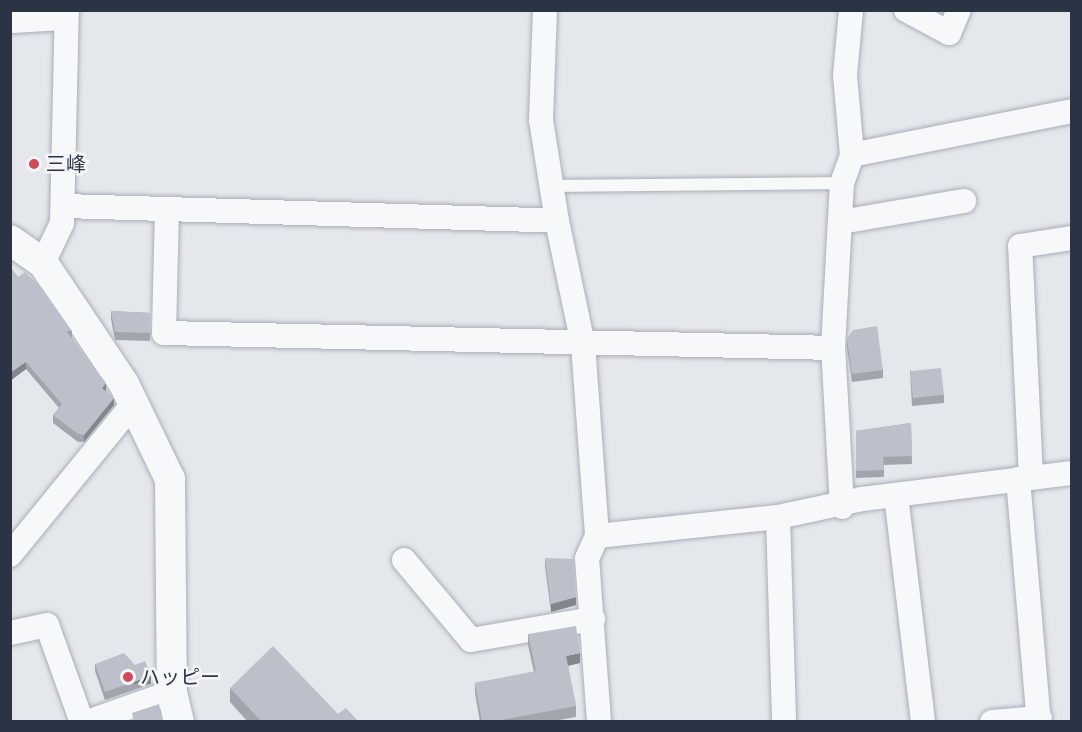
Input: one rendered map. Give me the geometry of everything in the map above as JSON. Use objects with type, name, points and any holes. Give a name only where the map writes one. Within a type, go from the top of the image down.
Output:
[{"type":"street","points":[[545,10],[541,120],[554,186],[557,221],[583,344],[597,536],[587,558],[599,722]]},
{"type":"street","points":[[842,507],[833,348],[842,183],[852,155],[845,75],[851,10]]},
{"type":"street","points":[[906,10],[949,33],[959,10]]},
{"type":"street","points":[[10,21],[67,14],[64,206],[62,223],[43,263]]},
{"type":"street","points":[[852,155],[1071,111]]},
{"type":"street","points":[[841,222],[964,201]]},
{"type":"street","points":[[64,206],[557,221]]},
{"type":"street","points":[[167,209],[164,333],[833,348]]},
{"type":"street","points":[[992,722],[1039,720],[1025,478],[1020,246],[1071,238]]},
{"type":"street","points":[[10,240],[43,263],[134,403],[170,479],[172,692],[179,722]]},
{"type":"street","points":[[10,555],[134,403]]},
{"type":"street","points":[[597,536],[778,517],[842,507],[896,495],[1071,473]]},
{"type":"street","points":[[896,495],[923,722]]},
{"type":"street","points":[[778,517],[784,722]]},
{"type":"street","points":[[404,560],[471,640],[593,619]]},
{"type":"street","points":[[10,633],[47,625],[82,722]]},
{"type":"street","points":[[87,722],[172,692]]},
{"type":"lane","points":[[554,186],[842,183]]},
{"type":"building","points":[[10,267],[18,277],[25,272],[42,288],[72,331],[66,331],[106,383],[102,388],[114,398],[84,435],[78,434],[53,415],[62,404],[26,362],[10,373]]},
{"type":"building","points":[[111,311],[150,313],[150,333],[115,332]]},
{"type":"building","points":[[877,326],[883,370],[852,374],[847,339],[853,330]]},
{"type":"building","points":[[941,368],[944,395],[913,398],[910,371]]},
{"type":"building","points":[[911,423],[912,456],[883,457],[884,470],[856,471],[856,431]]},
{"type":"building","points":[[545,558],[573,559],[576,597],[551,604]]},
{"type":"building","points":[[576,626],[580,653],[566,656],[576,706],[482,722],[475,683],[536,671],[528,634]]},
{"type":"building","points":[[273,646],[338,714],[346,708],[359,722],[262,722],[230,688]]},
{"type":"building","points":[[124,653],[135,665],[145,661],[151,676],[105,692],[95,664]]},
{"type":"building","points":[[159,704],[163,722],[134,722],[132,713]]},
{"type":"place","name":"三峰","points":[[34,164]]},
{"type":"place","name":"ハッピー","points":[[128,677]]}]
